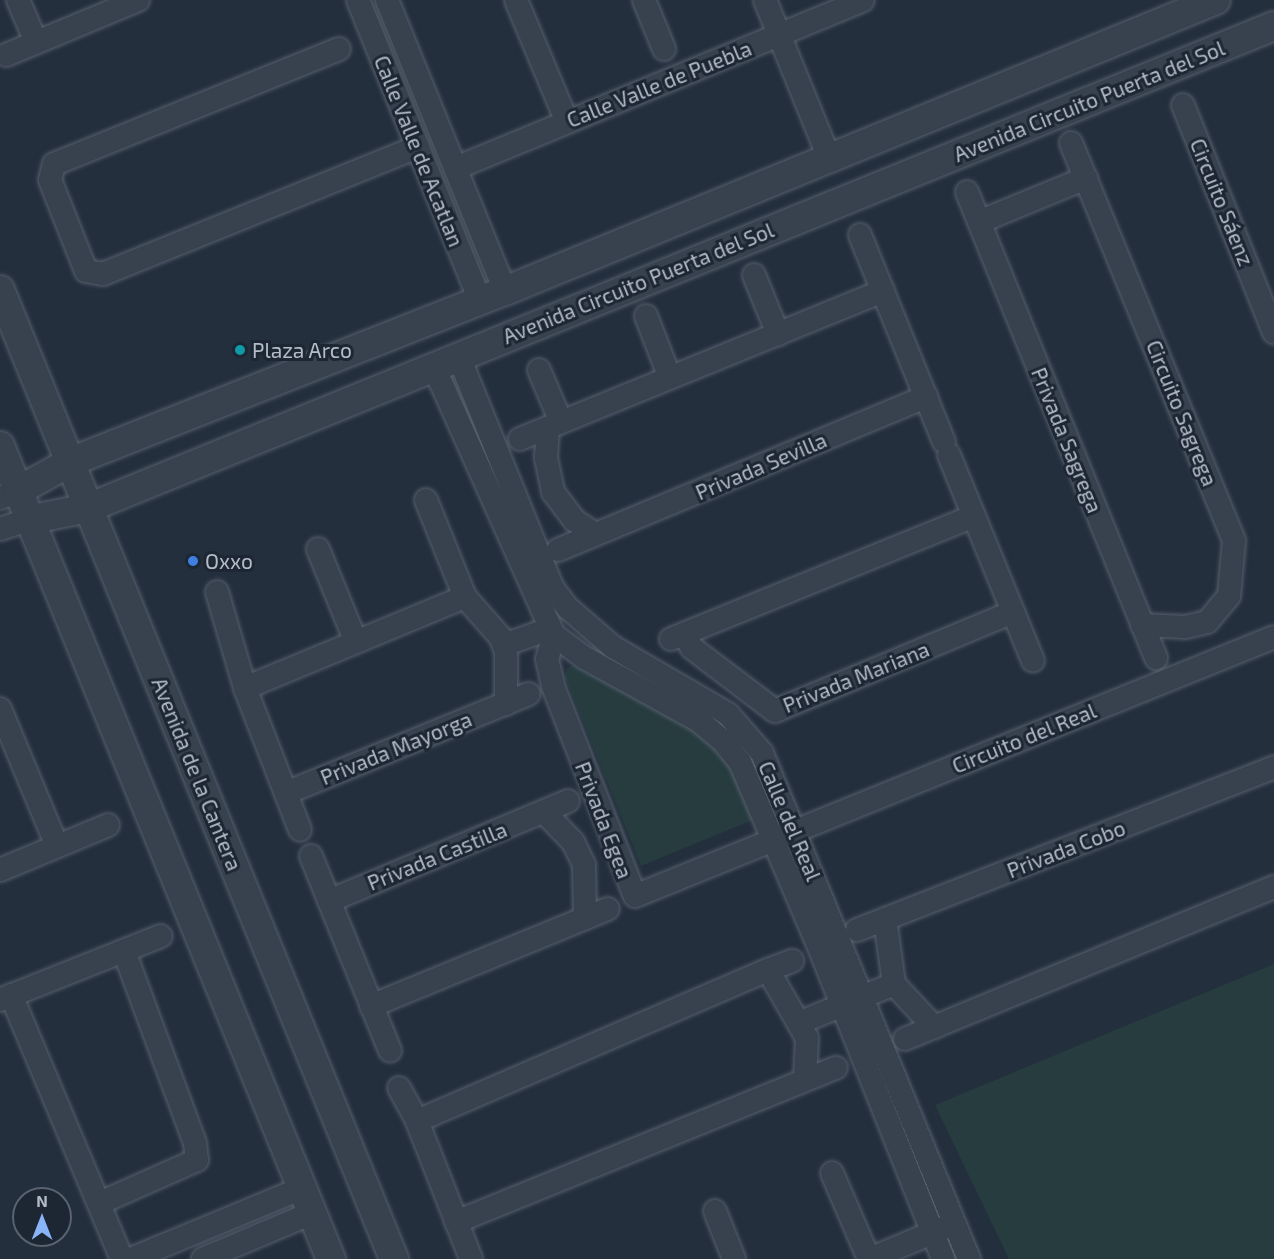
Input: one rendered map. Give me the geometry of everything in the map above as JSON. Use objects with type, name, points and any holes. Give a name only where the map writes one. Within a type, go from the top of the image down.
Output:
[{"type":"street","points":[[18,0],[36,42]]},
{"type":"street","points":[[6,55],[138,0]]},
{"type":"street","name":"Calle Valle de Acatlan","points":[[358,0],[418,147],[493,296]]},
{"type":"street","name":"Calle Valle de Acatlan","points":[[387,0],[456,168],[493,296]]},
{"type":"street","points":[[516,0],[567,122]]},
{"type":"street","points":[[644,0],[664,49]]},
{"type":"street","points":[[765,0],[829,158]]},
{"type":"street","name":"Calle Valle de Puebla","points":[[456,168],[863,0]]},
{"type":"street","name":"Avenida Circuito Puerta del Sol","points":[[9,494],[70,462],[493,296],[829,158],[1183,6]]},
{"type":"street","name":"Avenida Circuito Puerta del Sol","points":[[0,529],[28,520],[88,508],[446,360],[1274,26]]},
{"type":"street","points":[[339,49],[54,164],[50,180],[86,271],[103,274],[418,147]]},
{"type":"street","points":[[394,89],[418,78]]},
{"type":"street","name":"Circuito Sáenz","points":[[1183,105],[1274,333]]},
{"type":"street","name":"Circuito Sagrega","points":[[1071,143],[1234,542],[1229,596],[1207,622]]},
{"type":"street","points":[[979,222],[1086,178]]},
{"type":"street","name":"Privada Sagrega","points":[[967,192],[1156,658]]},
{"type":"street","points":[[860,235],[1033,661]]},
{"type":"street","points":[[754,275],[778,334]]},
{"type":"street","name":"Avenida de la Cantera","points":[[0,290],[394,1259]]},
{"type":"street","points":[[520,439],[883,291]]},
{"type":"street","points":[[646,316],[670,378]]},
{"type":"street","name":"Calle del Real","points":[[446,360],[486,422],[552,587],[568,608],[613,646],[728,714],[762,753],[795,831],[852,1002]]},
{"type":"street","name":"Calle del Real","points":[[446,360],[462,432],[551,632],[585,658],[699,721],[722,740],[740,762],[852,1002],[897,1110],[955,1224],[969,1259]]},
{"type":"street","points":[[539,370],[554,425],[546,458],[553,492],[574,520],[596,534]]},
{"type":"street","name":"Privada Sevilla","points":[[558,550],[926,397]]},
{"type":"street","points":[[462,432],[486,422]]},
{"type":"street","points":[[0,446],[9,494],[28,520],[332,1259]]},
{"type":"street","points":[[481,476],[503,467]]},
{"type":"street","points":[[520,508],[553,492]]},
{"type":"street","points":[[426,500],[465,597],[494,627],[504,645],[506,704]]},
{"type":"street","name":"Privada Mariana","points":[[974,516],[677,637],[775,711],[1013,612]]},
{"type":"street","points":[[318,549],[356,642]]},
{"type":"street","points":[[217,592],[245,688],[300,830]]},
{"type":"street","points":[[245,688],[465,597]]},
{"type":"street","points":[[1142,625],[1185,627],[1207,622],[1220,659]]},
{"type":"street","points":[[504,645],[551,632]]},
{"type":"street","name":"Privada Egea","points":[[551,632],[547,659],[553,686],[632,891],[639,896],[774,839]]},
{"type":"street","name":"Circuito del Real","points":[[774,839],[1274,637]]},
{"type":"street","points":[[688,689],[710,661]]},
{"type":"street","name":"Privada Mayorga","points":[[286,793],[528,694]]},
{"type":"street","points":[[0,709],[57,846]]},
{"type":"street","name":"Privada Cobo","points":[[857,930],[1274,767]]},
{"type":"street","name":"Privada Castilla","points":[[329,901],[568,801]]},
{"type":"street","points":[[544,812],[573,842],[584,865],[585,918]]},
{"type":"street","points":[[0,870],[108,825]]},
{"type":"street","points":[[584,865],[616,853]]},
{"type":"street","points":[[311,856],[390,1051]]},
{"type":"street","points":[[905,1039],[1274,887]]},
{"type":"street","points":[[372,1006],[608,909]]},
{"type":"street","points":[[885,920],[894,984],[934,1027]]},
{"type":"street","points":[[122,1259],[100,1203],[6,997],[161,936]]},
{"type":"street","points":[[100,1203],[197,1160],[195,1143],[124,951]]},
{"type":"street","points":[[417,1121],[792,961]]},
{"type":"street","points":[[768,970],[801,1022],[807,1038],[805,1079]]},
{"type":"street","points":[[801,1022],[894,984]]},
{"type":"street","points":[[456,1222],[836,1068]]},
{"type":"street","points":[[399,1088],[417,1121],[471,1259]]},
{"type":"street","name":"Calle del Real","points":[[897,1110],[933,1233],[943,1259]]},
{"type":"street","points":[[832,1173],[869,1259],[955,1224]]},
{"type":"street","points":[[131,1259],[307,1201]]},
{"type":"street","points":[[203,1259],[307,1201]]},
{"type":"street","points":[[715,1211],[734,1259]]},
{"type":"green space","points":[[573,665],[691,727],[720,751],[730,764],[755,819],[641,866],[565,677],[567,668]]},
{"type":"green space","points":[[1274,964],[1274,1259],[1009,1259],[935,1105]]},
{"type":"place","name":"Plaza Arco","points":[[240,350]]},
{"type":"place","name":"Oxxo","points":[[193,561]]}]
